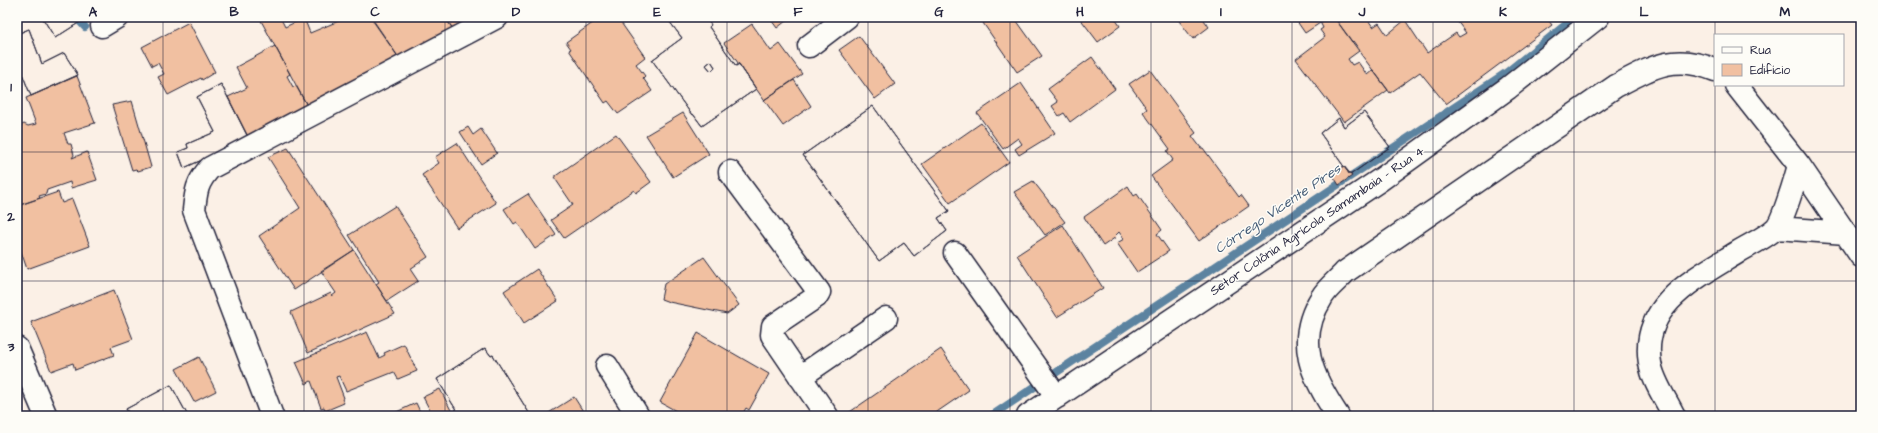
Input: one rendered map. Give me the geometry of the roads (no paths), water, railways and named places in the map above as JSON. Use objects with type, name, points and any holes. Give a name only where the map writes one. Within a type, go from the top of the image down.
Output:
[{"type":"street","points":[[272,416],[194,210],[196,192],[201,178],[210,168],[497,17]]},
{"type":"street","points":[[809,46],[847,17]]},
{"type":"street","name":"Setor Colônia Agrícola Samambaia - Rua 4","points":[[1028,416],[1380,180],[1508,88],[1598,17]]},
{"type":"street","points":[[1338,416],[1323,394],[1311,366],[1306,340],[1311,316],[1322,295],[1345,272],[1616,86],[1651,67],[1679,62],[1704,66],[1714,70]]},
{"type":"street","points":[[1737,86],[1799,165],[1861,256]]},
{"type":"street","points":[[1777,228],[1790,195],[1799,165]]},
{"type":"street","points":[[730,172],[819,292],[816,297],[773,326],[772,336],[827,416]]},
{"type":"street","points":[[1674,416],[1655,378],[1650,364],[1649,342],[1653,323],[1666,304],[1688,283],[1777,228],[1846,233]]},
{"type":"street","points":[[955,252],[1057,397]]},
{"type":"street","points":[[800,377],[886,318]]},
{"type":"street","points":[[17,348],[46,416]]},
{"type":"street","points":[[607,366],[638,416]]},
{"type":"waterway","points":[[76,17],[85,27]]},
{"type":"waterway","name":"Córrego Vicente Pires","points":[[991,416],[1507,72],[1575,17]]}]
